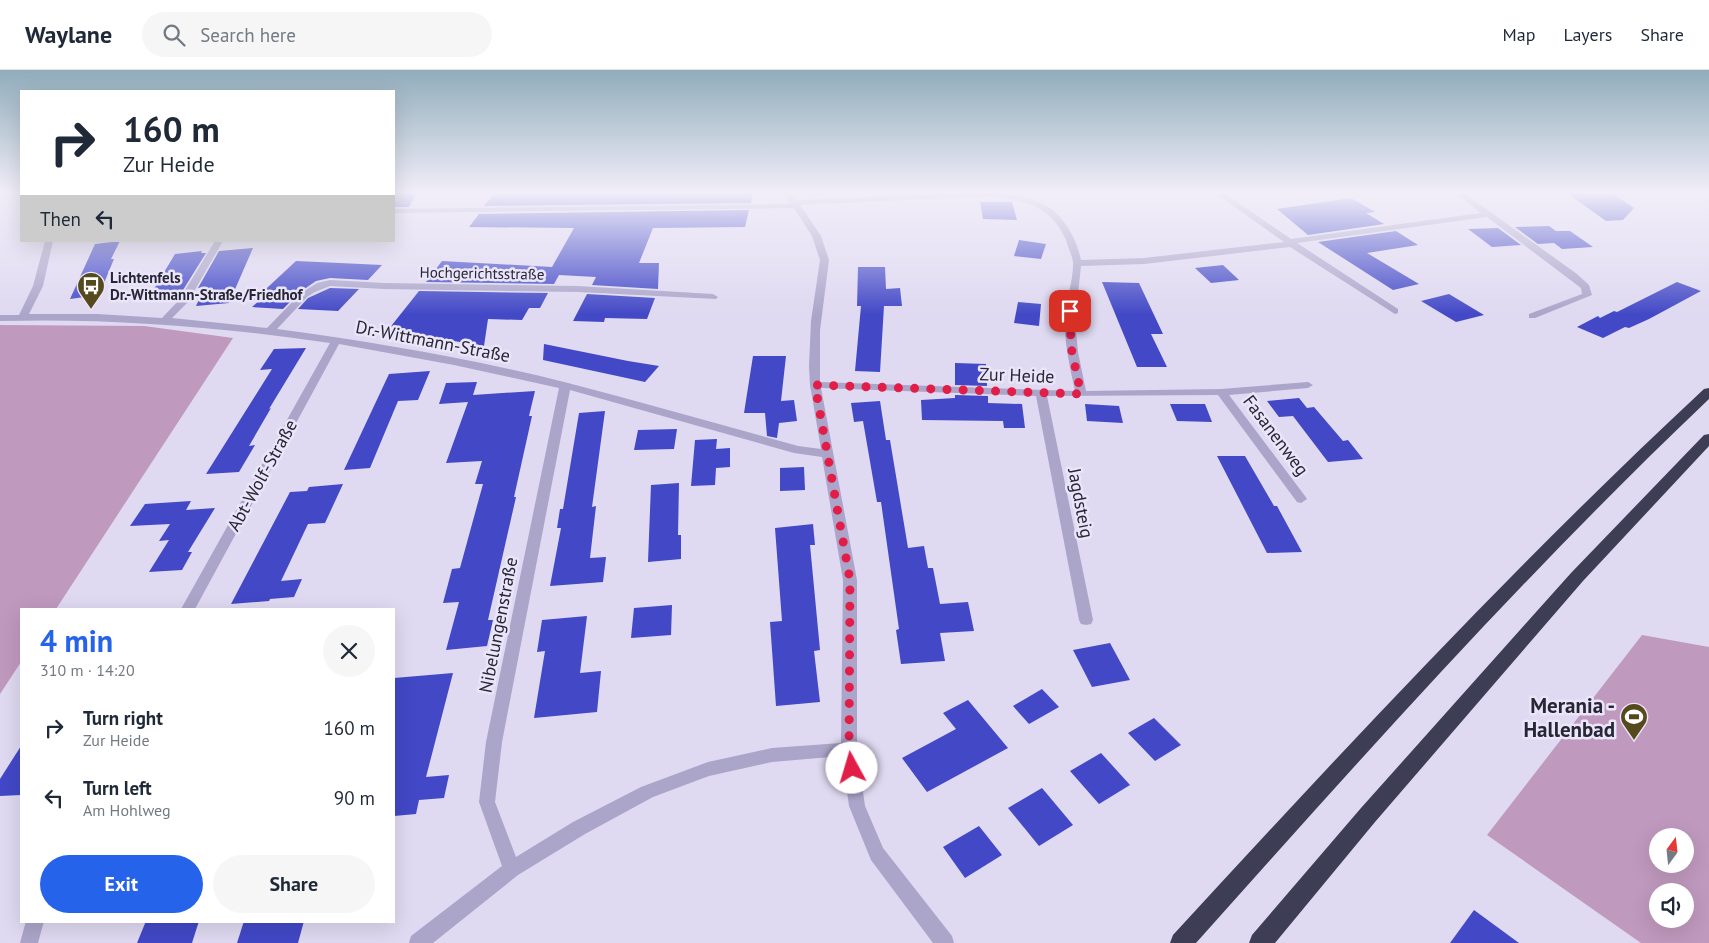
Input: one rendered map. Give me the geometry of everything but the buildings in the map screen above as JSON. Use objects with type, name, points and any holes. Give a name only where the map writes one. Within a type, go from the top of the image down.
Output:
[{"type":"highway","points":[[1181,943],[1538,556],[1653,443],[1709,392]]},
{"type":"highway","points":[[1260,943],[1368,815],[1577,577],[1709,438]]},
{"type":"street","points":[[815,234],[820,242],[824,260],[824,282],[818,308],[813,354],[815,385],[850,580],[849,749],[857,806],[877,854],[945,943]]},
{"type":"street","points":[[1067,234],[1078,263],[1070,311],[1071,347],[1081,394]]},
{"type":"street","points":[[1277,234],[1395,311]]},
{"type":"street","points":[[1078,263],[1144,261],[1290,243],[1343,234]]},
{"type":"street","points":[[1516,234],[1586,287],[1587,295],[1532,316]]},
{"type":"street","points":[[23,317],[38,286],[49,242]]},
{"type":"street","points":[[165,320],[184,302],[218,242]]},
{"type":"street","name":"Hochgerichtsstraße","points":[[269,332],[310,290],[322,284],[330,283],[384,286],[578,289],[713,297]]},
{"type":"street","name":"Dr.-Wittmann-Straße","points":[[0,318],[129,317],[336,341],[456,362],[565,386],[798,450],[827,454]]},
{"type":"street","name":"Abt-Wolf-Straße","points":[[189,608],[336,341]]},
{"type":"street","name":"Zur Heide","points":[[815,385],[1081,394],[1222,392],[1308,385]]},
{"type":"street","name":"Nibelungenstraße","points":[[512,869],[487,802],[494,742],[565,386]]},
{"type":"street","name":"Fasanenweg","points":[[1222,392],[1302,499]]},
{"type":"street","name":"Jagdsteig","points":[[1041,393],[1086,620]]},
{"type":"street","points":[[418,943],[512,869],[579,828],[647,792],[708,769],[772,755],[849,749]]},
{"type":"street","points":[[29,943],[34,923]]},
{"type":"shaded area","points":[[0,325],[144,326],[233,338],[57,608],[20,608],[20,664],[0,694]]},
{"type":"shaded area","name":"Merania - Hallenbad","points":[[1642,635],[1709,647],[1709,943],[1641,943],[1487,835]]},
{"type":"place","name":"Lichtenfels Dr.-Wittmann-Straße/Friedhof","points":[[91,310]]},
{"type":"place","name":"Merania - Hallenbad","points":[[1634,741]]},
{"type":"route","points":[[852,768],[849,749],[850,580],[815,385],[1081,394],[1071,347],[1070,311]]}]
